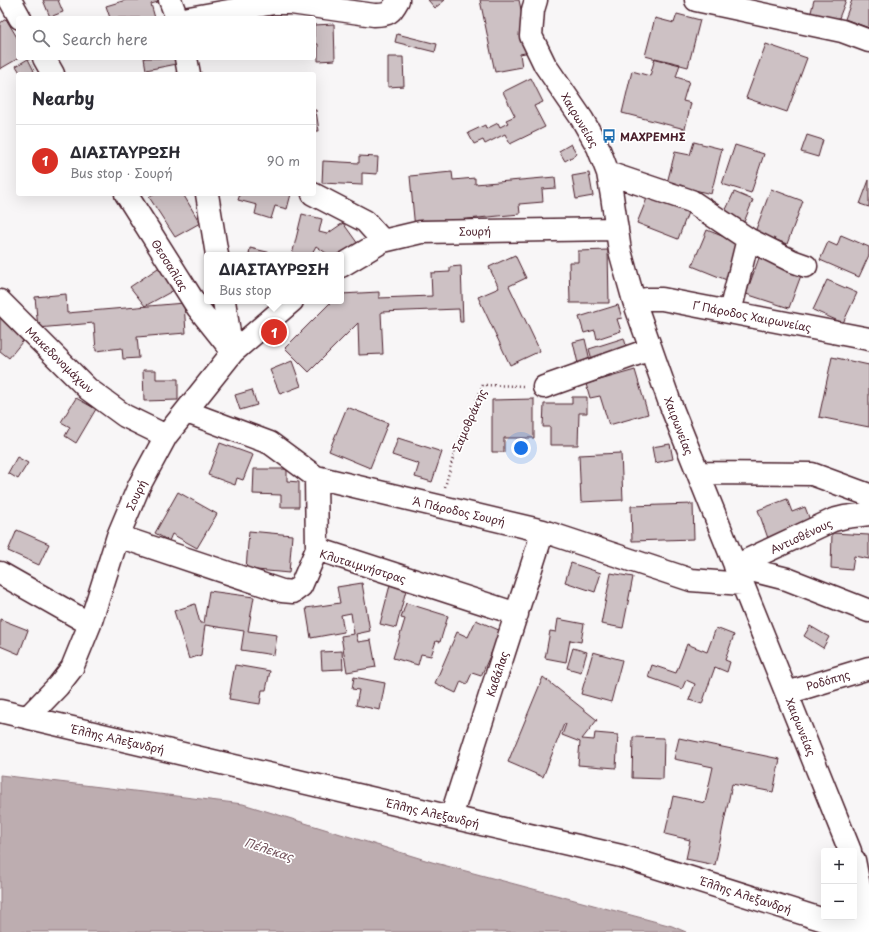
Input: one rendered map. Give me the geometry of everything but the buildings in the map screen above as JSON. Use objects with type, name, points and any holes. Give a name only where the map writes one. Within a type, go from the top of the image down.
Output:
[{"type":"street","points":[[10,0],[19,16]]},
{"type":"street","points":[[170,0],[176,16]]},
{"type":"street","points":[[200,16],[274,3],[291,3],[374,15],[384,15],[392,10],[398,0]]},
{"type":"street","name":"Χαιρωνείας","points":[[536,0],[533,10],[531,36],[545,65],[594,140],[608,173],[620,251],[634,301],[671,406],[849,848]]},
{"type":"street","points":[[696,0],[842,31],[869,41]]},
{"type":"street","points":[[45,60],[52,72]]},
{"type":"street","points":[[186,60],[189,72]]},
{"type":"street","points":[[608,173],[691,201],[748,239],[792,261],[806,266]]},
{"type":"street","name":"Θεσσαλίας","points":[[127,196],[198,308],[232,352]]},
{"type":"street","points":[[207,196],[217,252]]},
{"type":"street","points":[[316,196],[365,221],[383,241]]},
{"type":"street","name":"Σουρή","points":[[344,264],[383,241],[421,232],[617,229]]},
{"type":"street","points":[[730,312],[748,239]]},
{"type":"street","name":"Γ΄ Πάροδος Χαιρωνείας","points":[[634,301],[662,299],[869,340]]},
{"type":"street","name":"Μακεδονομάχων","points":[[0,301],[88,389],[125,416],[166,436]]},
{"type":"street","points":[[224,304],[232,352]]},
{"type":"street","name":"Σουρή","points":[[28,717],[67,676],[72,668],[90,624],[118,536],[139,486],[166,436],[187,412],[232,352],[288,304]]},
{"type":"street","points":[[544,387],[651,349]]},
{"type":"street","name":"Α΄ Πάροδος Σουρή","points":[[187,412],[270,443],[316,477],[543,531],[691,580],[739,575],[787,579],[869,611]]},
{"type":"street","points":[[698,473],[812,474],[869,495]]},
{"type":"street","points":[[316,477],[317,550]]},
{"type":"street","name":"Αντισθένους","points":[[739,575],[833,520],[869,514]]},
{"type":"street","name":"Καβάλας","points":[[451,817],[543,531]]},
{"type":"street","name":"Κλυταιμνήστρας","points":[[118,536],[282,591],[293,592],[300,586],[317,550],[516,614]]},
{"type":"street","points":[[0,573],[90,624]]},
{"type":"street","name":"Ροδόπης","points":[[787,693],[869,668]]},
{"type":"street","name":"Έλλης Αλεξανδρή","points":[[0,711],[621,856],[861,932]]},
{"type":"street","points":[[857,875],[861,896],[861,932]]},
{"type":"path","name":"Σαμοθράκης","points":[[440,507],[455,450],[482,385],[544,387]]},
{"type":"water","name":"Πέλεκας","points":[[0,775],[243,804],[432,862],[672,926],[686,932],[0,932]]},
{"type":"place","name":"ΜΑΧΡΕΜΗΣ","points":[[609,136]]},
{"type":"place","name":"ΔΙΑΣΤΑΥΡΩΣΗ","points":[[274,332]]}]
